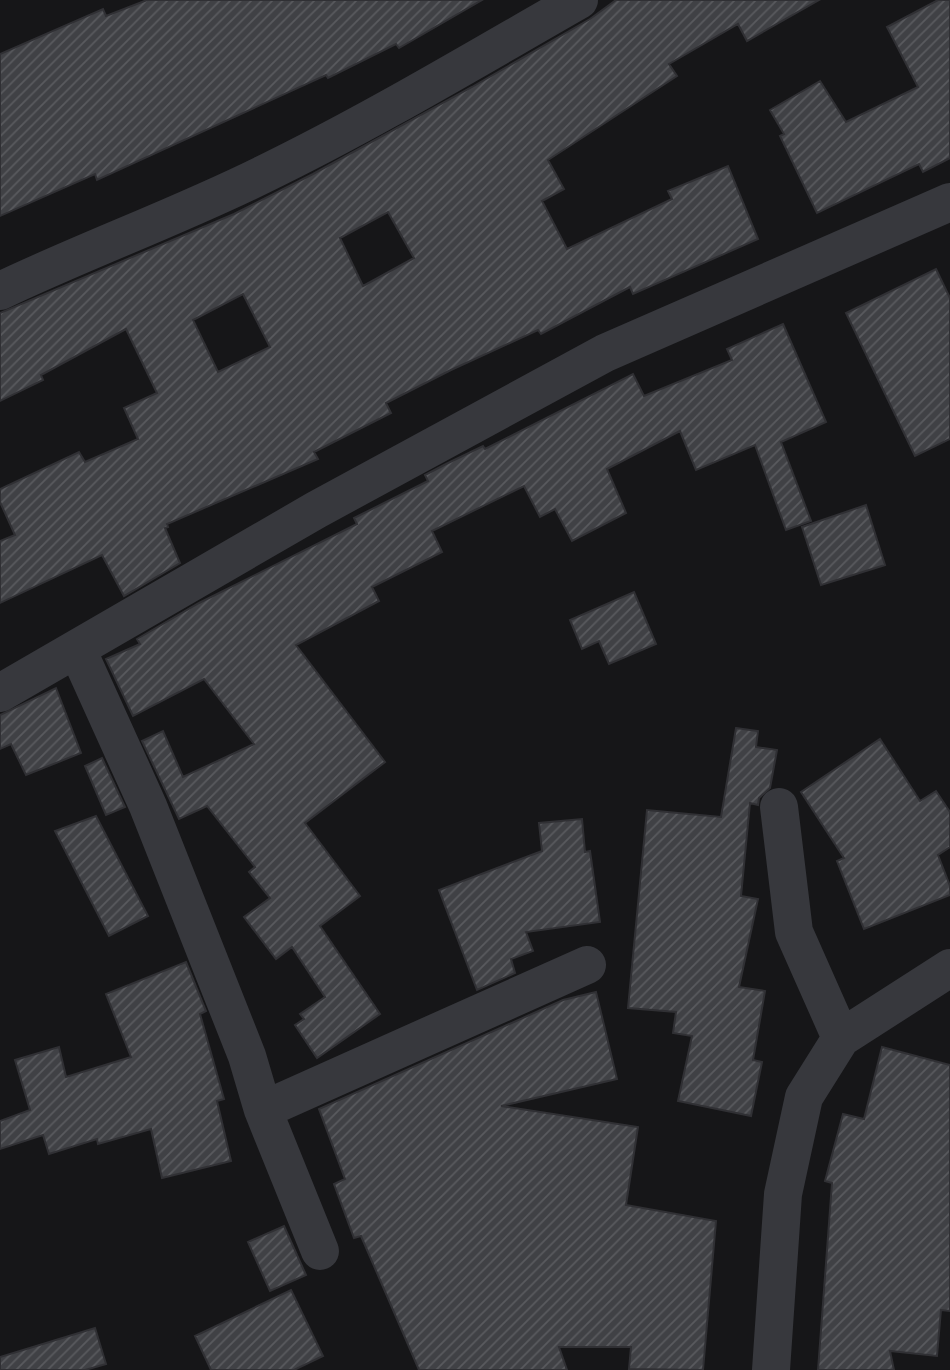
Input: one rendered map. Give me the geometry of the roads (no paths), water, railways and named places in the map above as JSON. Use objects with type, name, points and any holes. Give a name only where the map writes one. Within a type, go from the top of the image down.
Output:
[{"type":"street","points":[[0,291],[74,256],[261,176],[400,103],[579,0]]},
{"type":"street","points":[[0,693],[316,509],[605,353],[950,202]]},
{"type":"street","points":[[77,649],[148,806],[247,1056],[263,1110],[320,1251]]},
{"type":"street","points":[[779,807],[794,932],[841,1038]]},
{"type":"street","points":[[263,1110],[587,965]]},
{"type":"street","points":[[771,1370],[783,1194],[804,1097],[841,1038],[950,968]]}]
